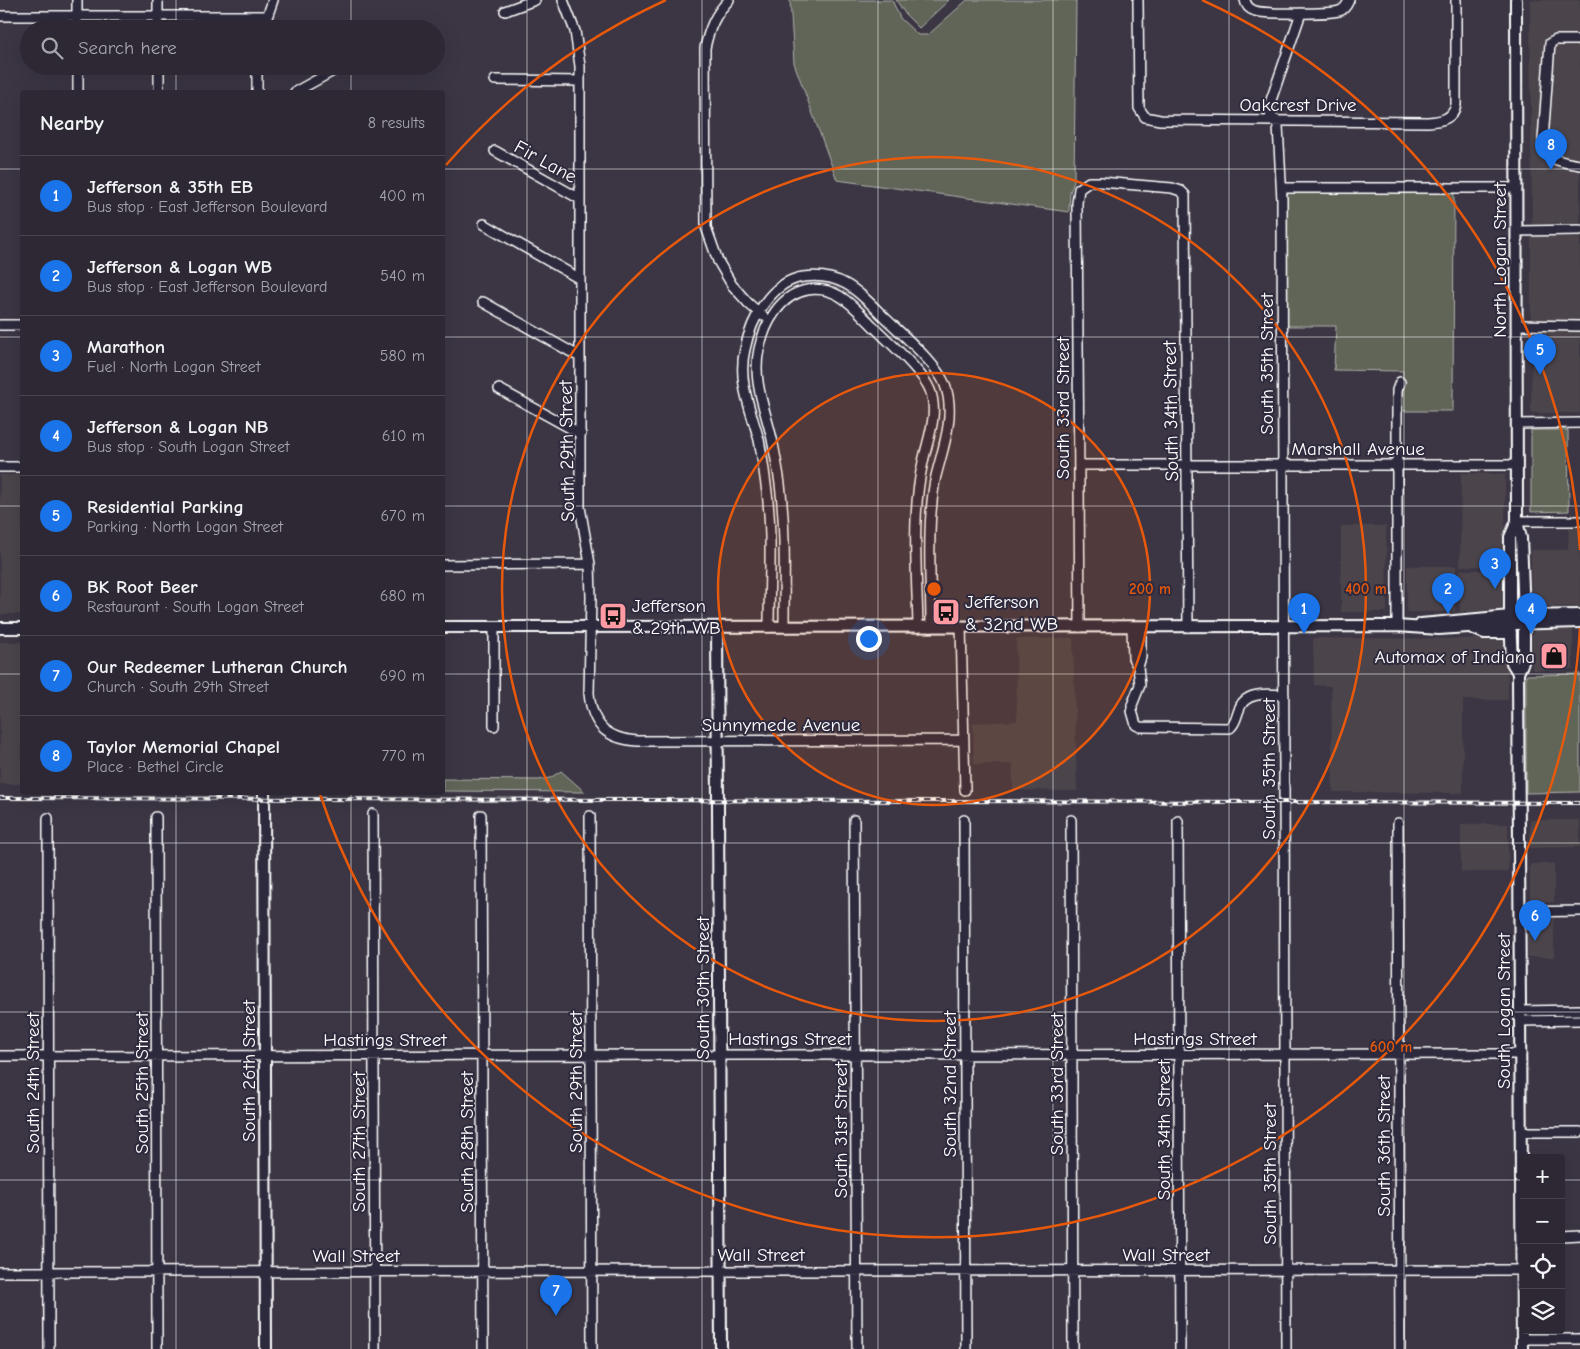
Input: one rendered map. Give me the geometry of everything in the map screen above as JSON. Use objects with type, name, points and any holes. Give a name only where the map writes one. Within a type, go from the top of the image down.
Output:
[{"type":"street","points":[[77,0],[77,20]]},
{"type":"street","points":[[158,0],[158,20]]},
{"type":"street","points":[[266,20],[273,0]]},
{"type":"street","points":[[505,11],[535,0]]},
{"type":"street","name":"South 29th Street","points":[[563,0],[571,17],[579,56],[581,512],[590,564],[590,706],[595,719],[602,728]]},
{"type":"street","points":[[729,0],[709,28],[705,48],[706,227],[718,261],[732,285],[770,321]]},
{"type":"street","name":"Oakcrest Drive","points":[[1138,0],[1139,108],[1146,117],[1160,120],[1428,122],[1441,121],[1450,117],[1455,112],[1457,98],[1456,0]]},
{"type":"street","name":"North Logan Street","points":[[1516,0],[1517,521],[1521,538],[1524,619]]},
{"type":"street","points":[[1246,4],[1262,12],[1301,13],[1338,12],[1346,4]]},
{"type":"street","name":"South 35th Street","points":[[1286,1349],[1282,188],[1278,126],[1269,110],[1301,13]]},
{"type":"street","points":[[0,16],[267,16]]},
{"type":"street","points":[[1580,40],[1556,40],[1550,43],[1543,140],[1546,152],[1552,158],[1580,165]]},
{"type":"street","points":[[78,75],[78,90]]},
{"type":"street","points":[[159,75],[159,90]]},
{"type":"street","points":[[257,75],[257,90]]},
{"type":"street","points":[[298,90],[325,75]]},
{"type":"street","points":[[495,80],[580,81]]},
{"type":"street","name":"Fir Lane","points":[[495,151],[580,199]]},
{"type":"street","name":"South 33rd Street","points":[[1080,626],[1077,282],[1079,188],[1089,182],[1101,182],[1172,188],[1181,190],[1185,195]]},
{"type":"street","points":[[1282,188],[1517,188]]},
{"type":"street","name":"South 34th Street","points":[[1185,195],[1188,626]]},
{"type":"street","points":[[484,224],[580,279]]},
{"type":"street","points":[[1517,231],[1580,230]]},
{"type":"street","points":[[769,627],[769,505],[759,442],[746,397],[743,372],[744,350],[759,312],[776,290],[793,280],[812,276],[836,279],[859,292],[939,373],[947,392],[949,418],[935,479],[931,516],[931,627]]},
{"type":"street","points":[[784,627],[784,549],[781,492],[772,439],[758,392],[757,372],[760,347],[776,311],[792,295],[814,289],[831,291],[847,300],[926,382],[934,402],[933,419],[918,486],[918,627]]},
{"type":"street","points":[[483,302],[580,357]]},
{"type":"street","points":[[0,325],[20,325]]},
{"type":"street","points":[[1517,325],[1580,326]]},
{"type":"street","points":[[1397,626],[1398,390],[1400,382]]},
{"type":"street","points":[[499,389],[581,434]]},
{"type":"street","points":[[1517,424],[1580,423]]},
{"type":"street","name":"Marshall Avenue","points":[[1079,465],[1517,465]]},
{"type":"street","points":[[0,467],[20,467]]},
{"type":"street","points":[[1517,521],[1580,521]]},
{"type":"street","name":"North Logan Street","points":[[1511,624],[1510,537],[1517,521]]},
{"type":"street","points":[[445,564],[590,564]]},
{"type":"street","points":[[1397,626],[1439,629],[1511,624],[1524,619],[1580,615]]},
{"type":"street","points":[[1524,619],[1580,622]]},
{"type":"street","name":"South Logan Street","points":[[1522,1199],[1518,672],[1523,657],[1524,619]]},
{"type":"street","points":[[445,627],[1397,626],[1511,624]]},
{"type":"street","name":"South Logan Street","points":[[1511,624],[1512,663],[1518,672]]},
{"type":"street","points":[[961,626],[965,790]]},
{"type":"street","points":[[1137,626],[1133,658],[1138,667],[1140,685],[1132,705],[1136,725],[1145,728],[1230,728],[1235,724],[1240,707],[1248,698],[1260,695],[1284,695]]},
{"type":"street","points":[[494,627],[494,726]]},
{"type":"street","name":"South 30th Street","points":[[717,627],[721,1349]]},
{"type":"street","points":[[0,628],[20,628]]},
{"type":"street","name":"Sunnymede Avenue","points":[[602,728],[614,737],[625,740],[964,740]]},
{"type":"street","name":"South 26th Street","points":[[264,795],[266,1349]]},
{"type":"street","name":"South 27th Street","points":[[374,814],[375,1349]]},
{"type":"street","name":"South 28th Street","points":[[481,815],[483,1349]]},
{"type":"street","name":"South 29th Street","points":[[590,816],[592,1349]]},
{"type":"street","name":"South 25th Street","points":[[156,817],[158,1349]]},
{"type":"street","name":"South 24th Street","points":[[48,818],[49,1349]]},
{"type":"street","name":"South 31st Street","points":[[854,820],[857,1349]]},
{"type":"street","name":"South 32nd Street","points":[[964,820],[966,1349]]},
{"type":"street","name":"South 33rd Street","points":[[1071,820],[1073,1349]]},
{"type":"street","name":"South 34th Street","points":[[1178,821],[1180,1349]]},
{"type":"street","name":"South 36th Street","points":[[1398,823],[1400,1349]]},
{"type":"street","points":[[1520,912],[1580,911]]},
{"type":"street","points":[[1520,1016],[1580,1010]]},
{"type":"street","points":[[1520,1016],[1580,1020]]},
{"type":"street","name":"Hastings Street","points":[[0,1056],[1520,1054]]},
{"type":"street","points":[[1521,1132],[1580,1132]]},
{"type":"street","points":[[1565,1236],[1580,1236]]},
{"type":"street","name":"Wall Street","points":[[0,1272],[1520,1270]]},
{"type":"street","name":"South Logan Street","points":[[1522,1289],[1522,1344]]},
{"type":"street","points":[[1522,1344],[1580,1339]]},
{"type":"shaded area","points":[[1530,0],[1580,0],[1580,223],[1532,224]]},
{"type":"shaded area","points":[[1531,237],[1580,237],[1580,321],[1531,320]]},
{"type":"shaded area","points":[[1580,331],[1580,413],[1531,413],[1532,332]]},
{"type":"shaded area","points":[[1461,473],[1505,474],[1505,566],[1460,566]]},
{"type":"shaded area","points":[[0,475],[20,475],[20,614],[0,614]]},
{"type":"shaded area","points":[[1341,526],[1386,526],[1387,612],[1341,612]]},
{"type":"shaded area","points":[[1569,528],[1580,528],[1580,607],[1533,606],[1531,595],[1531,550],[1568,550]]},
{"type":"shaded area","points":[[1407,566],[1456,566],[1455,612],[1407,612]]},
{"type":"shaded area","points":[[1460,570],[1504,570],[1505,606],[1502,609],[1460,612]]},
{"type":"shaded area","points":[[1536,630],[1573,630],[1573,669],[1532,670],[1532,633]]},
{"type":"shaded area","points":[[1073,638],[1077,791],[1013,790],[1013,764],[974,764],[973,723],[1017,721],[1016,639]]},
{"type":"shaded area","points":[[1313,638],[1503,639],[1507,642],[1508,700],[1463,700],[1463,793],[1333,792],[1331,686],[1314,685]]},
{"type":"shaded area","points":[[0,642],[20,642],[20,784],[0,784]]},
{"type":"shaded area","points":[[1530,820],[1580,820],[1580,847],[1530,848]]},
{"type":"shaded area","points":[[1461,824],[1508,824],[1508,872],[1461,872]]},
{"type":"shaded area","points":[[1530,864],[1554,864],[1554,902],[1530,903]]},
{"type":"shaded area","points":[[1528,916],[1554,916],[1554,957],[1528,957]]},
{"type":"green space","points":[[790,0],[892,0],[900,18],[918,35],[928,35],[967,0],[1076,0],[1074,182],[1070,192],[1069,212],[837,180],[794,63]]},
{"type":"green space","points":[[896,0],[949,0],[919,28],[906,15]]},
{"type":"green space","points":[[1454,189],[1453,411],[1402,411],[1403,371],[1334,370],[1336,326],[1287,326],[1287,190]]},
{"type":"green space","points":[[1531,430],[1568,430],[1569,511],[1531,512]]},
{"type":"green space","points":[[1580,674],[1580,792],[1526,793],[1526,676]]},
{"type":"green space","points":[[561,771],[585,792],[445,791],[445,779],[539,780],[550,778]]},
{"type":"railway","points":[[0,798],[1580,803]]},
{"type":"place","name":"Taylor Memorial Chapel","points":[[1551,170]]},
{"type":"place","name":"Residential Parking","points":[[1540,375]]},
{"type":"place","name":"Marathon","points":[[1495,589]]},
{"type":"place","name":"Jefferson & 32nd WB","points":[[946,612]]},
{"type":"place","name":"Jefferson & Logan WB","points":[[1448,614]]},
{"type":"place","name":"Jefferson & 29th WB","points":[[613,616]]},
{"type":"place","name":"Jefferson & 35th EB","points":[[1304,634]]},
{"type":"place","name":"Jefferson & Logan NB","points":[[1531,634]]},
{"type":"place","name":"Automax of Indiana","points":[[1554,656]]},
{"type":"place","name":"BK Root Beer","points":[[1535,941]]},
{"type":"place","name":"Our Redeemer Lutheran Church","points":[[556,1316]]}]
